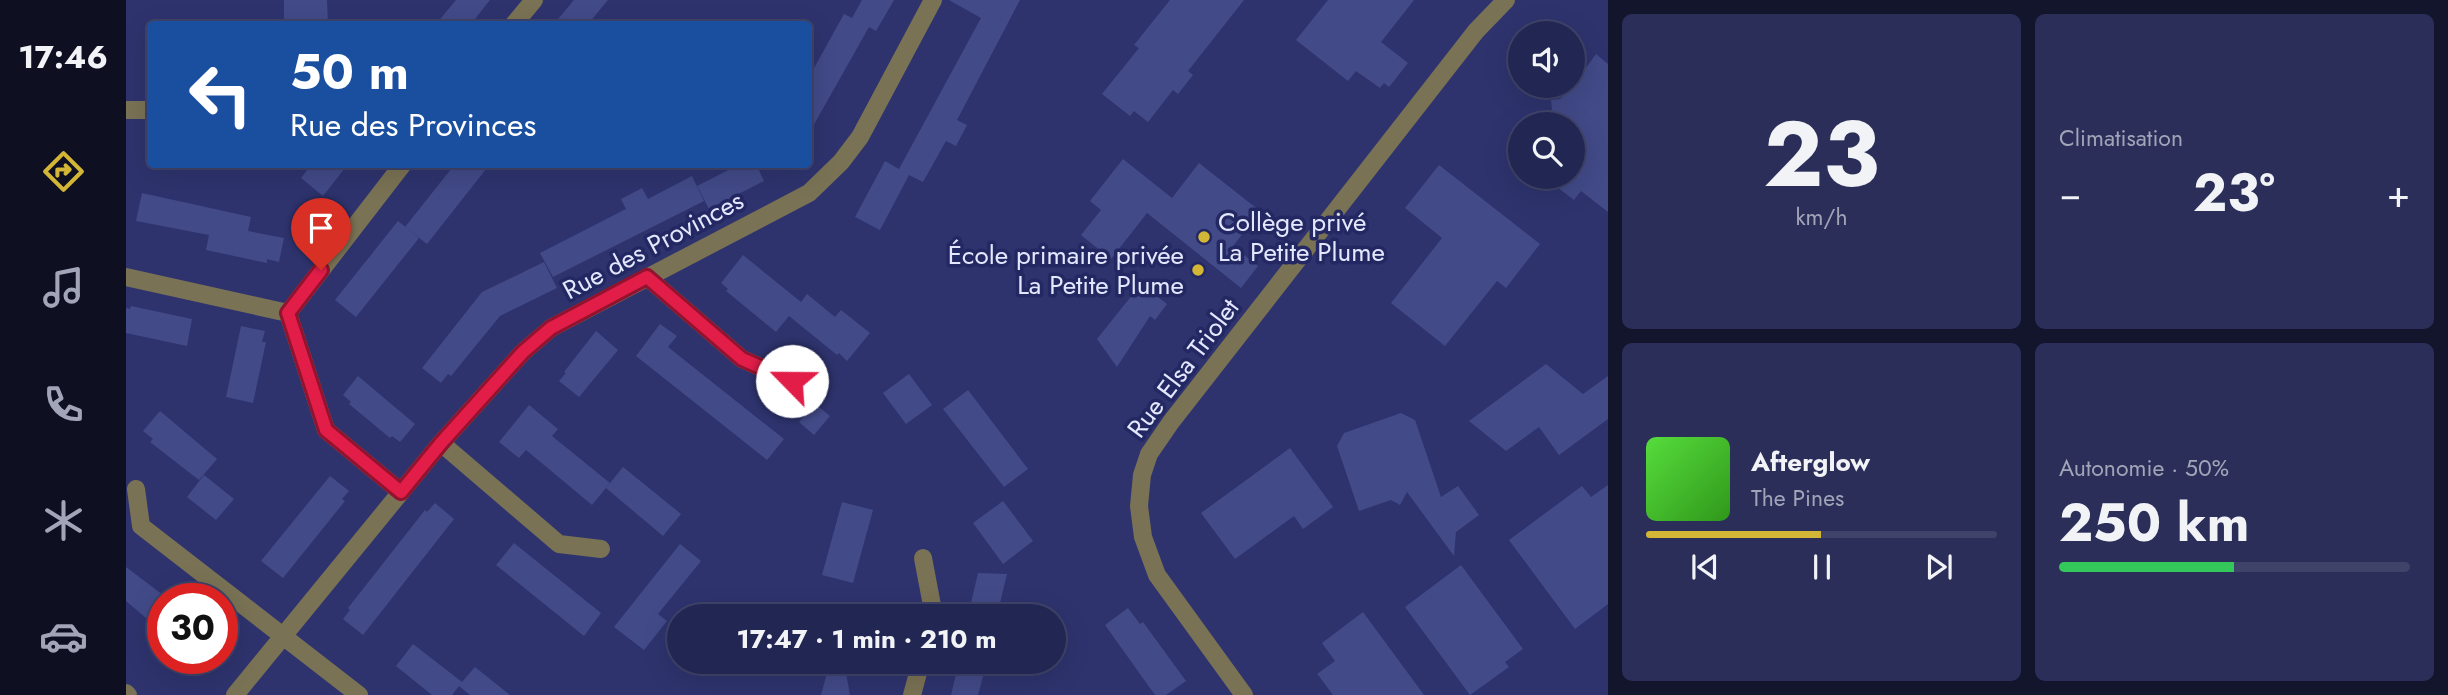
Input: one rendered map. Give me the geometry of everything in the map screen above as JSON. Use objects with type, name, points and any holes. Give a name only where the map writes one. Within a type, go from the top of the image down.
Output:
[{"type":"street","points":[[516,21],[534,0]]},
{"type":"street","name":"Rue des Provinces","points":[[235,695],[441,443],[523,352],[551,328],[809,193],[825,178],[860,137],[933,0]]},
{"type":"street","name":"Rue Elsa Triolet","points":[[1243,695],[1157,575],[1143,537],[1139,506],[1142,475],[1149,454],[1171,422],[1476,31],[1506,0]]},
{"type":"street","points":[[126,110],[147,110]]},
{"type":"street","points":[[288,313],[400,168]]},
{"type":"street","points":[[126,277],[288,313]]},
{"type":"street","points":[[647,277],[742,359],[792,381]]},
{"type":"street","points":[[288,313],[326,430],[401,492]]},
{"type":"street","points":[[441,443],[559,544],[601,549]]},
{"type":"street","points":[[136,489],[141,526],[359,695]]},
{"type":"street","points":[[923,558],[932,604]]},
{"type":"street","points":[[912,695],[918,674]]},
{"type":"building","points":[[284,0],[327,0],[328,21],[284,21]]},
{"type":"building","points":[[456,0],[490,0],[473,21],[438,21]]},
{"type":"building","points":[[574,0],[608,0],[590,21],[556,21]]},
{"type":"building","points":[[862,0],[894,0],[876,31],[869,27],[812,128],[812,72],[844,14],[852,18]]},
{"type":"building","points":[[949,0],[1020,0],[957,120],[967,125],[956,146],[946,141],[923,182],[909,175],[880,230],[855,217],[885,161],[899,169],[981,18]]},
{"type":"building","points":[[1170,0],[1244,0],[1188,71],[1193,75],[1178,94],[1173,90],[1148,122],[1134,111],[1130,116],[1102,94],[1139,48],[1134,45]]},
{"type":"building","points":[[1328,0],[1414,0],[1381,42],[1408,63],[1389,87],[1384,83],[1380,88],[1356,71],[1348,81],[1296,40]]},
{"type":"building","points":[[1596,54],[1608,64],[1608,212],[1581,191],[1574,200],[1560,189],[1585,189],[1585,112],[1550,112],[1551,100],[1585,98],[1585,69]]},
{"type":"building","points":[[1123,159],[1172,198],[1199,163],[1260,211],[1233,246],[1258,266],[1241,288],[1147,213],[1111,259],[1081,235],[1101,210],[1090,201]]},
{"type":"building","points":[[1439,165],[1540,244],[1506,288],[1497,281],[1445,346],[1391,303],[1442,238],[1405,208]]},
{"type":"building","points":[[309,168],[345,168],[323,196],[301,178]]},
{"type":"building","points":[[452,168],[487,168],[427,244],[405,227]]},
{"type":"building","points":[[732,168],[758,168],[764,181],[709,209],[697,186]]},
{"type":"building","points":[[692,176],[704,201],[553,277],[540,253],[626,209],[621,199],[642,188],[648,199]]},
{"type":"building","points":[[142,193],[251,217],[248,231],[284,238],[279,262],[267,259],[267,263],[206,250],[209,235],[136,221]]},
{"type":"building","points":[[398,221],[419,238],[356,317],[335,300]]},
{"type":"building","points":[[743,255],[801,302],[807,294],[835,317],[841,310],[870,333],[847,361],[789,316],[776,332],[726,291],[728,289],[721,283]]},
{"type":"building","points":[[544,262],[557,288],[500,316],[451,376],[448,374],[441,383],[422,368],[482,292]]},
{"type":"building","points":[[1141,284],[1167,304],[1155,320],[1150,316],[1117,367],[1097,339]]},
{"type":"building","points":[[131,306],[192,319],[187,346],[126,333],[126,308],[130,309]]},
{"type":"building","points":[[660,324],[677,336],[668,347],[784,439],[767,460],[636,356]]},
{"type":"building","points":[[241,326],[265,331],[262,342],[266,342],[253,403],[226,397]]},
{"type":"building","points":[[596,331],[618,350],[579,397],[559,381]]},
{"type":"building","points":[[1546,364],[1583,394],[1608,376],[1608,419],[1559,455],[1539,427],[1506,451],[1469,421]]},
{"type":"building","points":[[909,374],[932,405],[906,424],[883,393]]},
{"type":"building","points":[[358,376],[415,424],[400,442],[392,436],[390,438],[349,404],[351,402],[343,395]]},
{"type":"building","points":[[968,390],[1028,469],[1004,487],[943,409]]},
{"type":"building","points":[[814,403],[830,416],[814,435],[799,422]]},
{"type":"building","points":[[529,405],[558,429],[552,436],[610,483],[592,505],[526,450],[519,458],[499,442]]},
{"type":"building","points":[[160,411],[217,459],[199,480],[150,442],[153,439],[143,431]]},
{"type":"building","points":[[1401,413],[1415,420],[1441,497],[1458,486],[1479,515],[1456,532],[1454,556],[1407,492],[1400,505],[1391,500],[1359,511],[1337,446],[1344,433]]},
{"type":"building","points":[[1290,448],[1333,507],[1303,529],[1294,516],[1235,559],[1201,513]]},
{"type":"building","points":[[623,467],[681,514],[663,536],[606,488]]},
{"type":"building","points":[[204,475],[234,499],[216,520],[187,497]]},
{"type":"building","points":[[330,476],[349,491],[342,499],[345,501],[283,578],[261,561]]},
{"type":"building","points":[[1608,485],[1608,604],[1575,629],[1509,540],[1582,486],[1591,497]]},
{"type":"building","points":[[1003,501],[1033,541],[1003,564],[973,523]]},
{"type":"building","points":[[842,502],[873,510],[853,583],[822,575]]},
{"type":"building","points":[[435,503],[454,519],[363,635],[343,619],[350,610],[348,608],[425,510],[427,512]]},
{"type":"building","points":[[514,543],[601,613],[584,636],[496,565]]},
{"type":"building","points":[[680,544],[701,561],[658,614],[667,621],[644,650],[614,627]]},
{"type":"building","points":[[1461,565],[1523,649],[1505,662],[1509,667],[1470,695],[1405,607]]},
{"type":"building","points":[[126,567],[147,583],[147,619],[126,601]]},
{"type":"building","points":[[978,573],[1007,574],[1000,604],[971,604]]},
{"type":"building","points":[[1128,608],[1140,624],[1143,622],[1186,681],[1166,695],[1155,695],[1105,625]]},
{"type":"building","points":[[1363,612],[1424,695],[1333,695],[1317,674],[1335,661],[1322,643]]},
{"type":"building","points":[[413,644],[462,682],[475,667],[510,695],[470,695],[459,686],[452,695],[432,695],[396,666]]},
{"type":"building","points":[[827,674],[846,674],[850,695],[821,695]]},
{"type":"building","points":[[956,674],[984,674],[978,695],[951,695]]},
{"type":"place","name":"Collège privé La Petite Plume","points":[[1204,237]]},
{"type":"place","name":"École primaire privée La Petite Plume","points":[[1198,270]]},
{"type":"route","points":[[321,270],[288,313],[326,430],[401,492],[523,352],[551,328],[647,277],[742,359],[792,381]]}]
